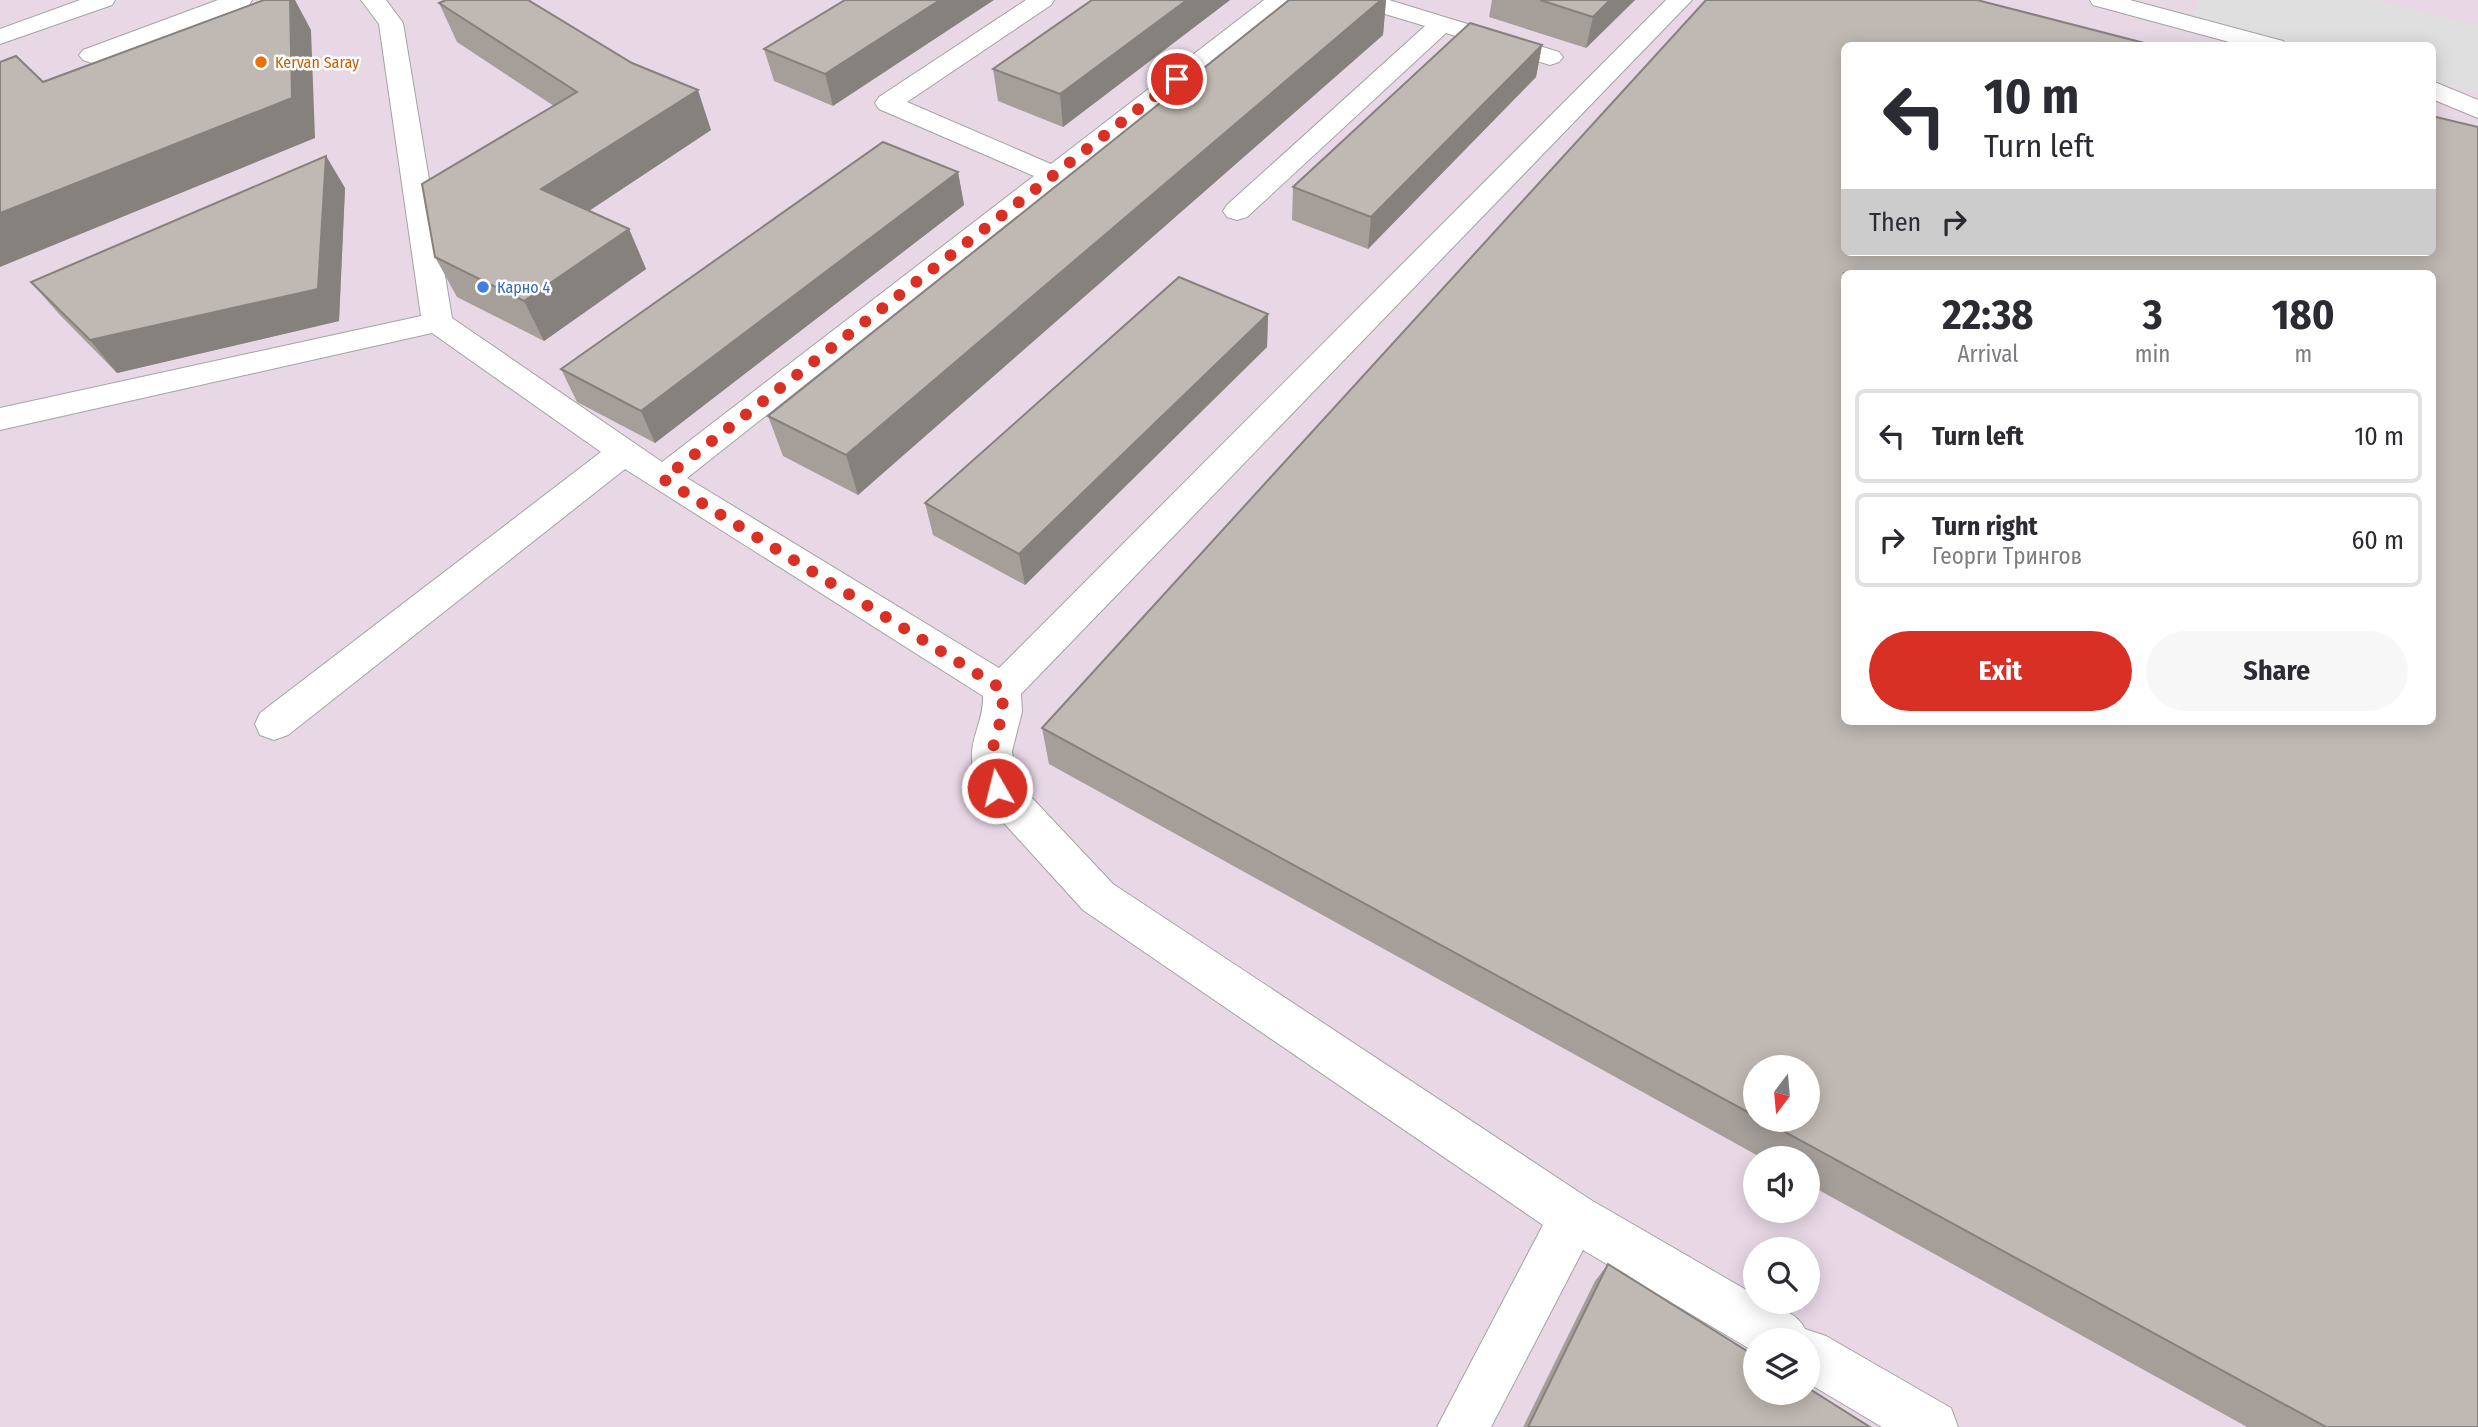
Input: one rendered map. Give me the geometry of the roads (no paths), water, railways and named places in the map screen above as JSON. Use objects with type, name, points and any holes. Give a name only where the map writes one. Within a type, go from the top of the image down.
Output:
[{"type":"street","points":[[0,37],[28,16],[103,0]]},
{"type":"street","points":[[92,55],[240,0]]},
{"type":"street","points":[[373,0],[391,23],[437,322],[663,479],[1002,689]]},
{"type":"street","points":[[1042,0],[888,103],[1055,174]]},
{"type":"street","points":[[663,479],[1279,0]]},
{"type":"street","points":[[1364,0],[1550,57]]},
{"type":"street","points":[[1680,0],[1002,689],[1003,712],[992,751],[997,788],[1098,897],[1574,1217],[1764,1328]]},
{"type":"street","points":[[2102,0],[2259,42]]},
{"type":"street","points":[[1237,211],[1442,24]]},
{"type":"street","points":[[2436,89],[2478,99]]},
{"type":"street","points":[[2436,90],[2478,110]]},
{"type":"street","points":[[0,419],[437,322]]},
{"type":"street","points":[[274,724],[624,452]]},
{"type":"street","points":[[1463,1427],[1574,1217]]},
{"type":"street","points":[[1820,1361],[1932,1427]]},
{"type":"place","name":"Kervan Saray","points":[[261,62]]},
{"type":"place","name":"Карно 4","points":[[483,287]]}]
